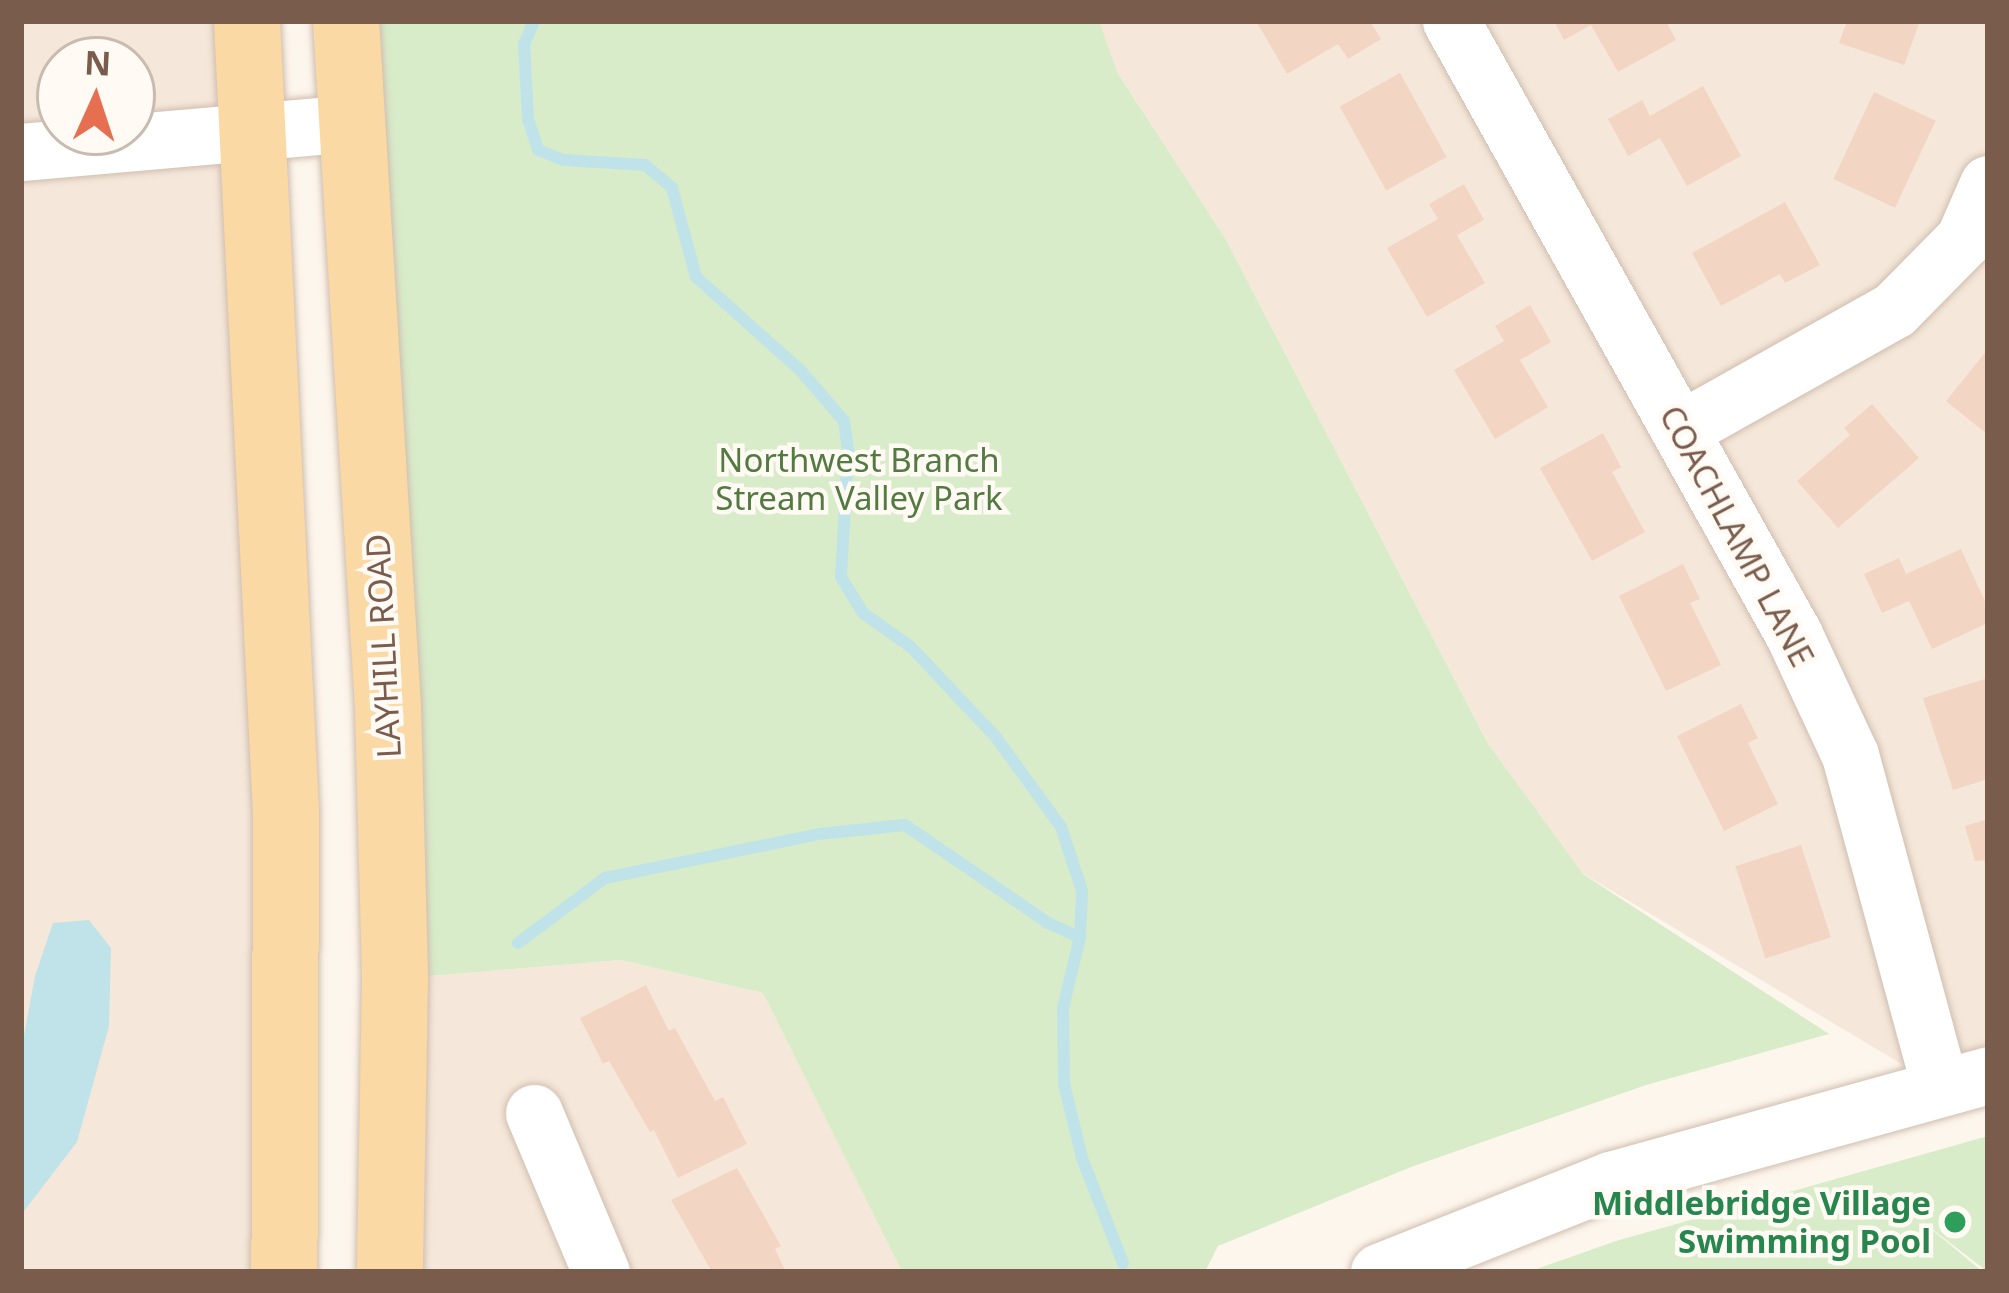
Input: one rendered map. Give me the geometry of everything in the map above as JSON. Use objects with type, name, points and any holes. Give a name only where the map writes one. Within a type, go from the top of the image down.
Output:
[{"type":"main road","points":[[247,21],[286,813],[284,1272]]},
{"type":"main road","name":"LAYHILL ROAD","points":[[346,21],[388,709],[395,980],[390,1272]]},
{"type":"street","name":"COACHLAMP LANE","points":[[1451,21],[1794,635],[1850,755],[1964,1081]]},
{"type":"street","points":[[21,152],[352,123]]},
{"type":"street","points":[[1681,430],[1894,310],[1964,239],[1988,184]]},
{"type":"street","points":[[1378,1272],[1610,1180],[1964,1081]]},
{"type":"street","points":[[534,1113],[601,1272]]},
{"type":"shaded area","points":[[21,21],[247,21],[280,1272],[21,1272]]},
{"type":"shaded area","points":[[1084,21],[1988,21],[1988,1075],[1940,1087],[1567,864],[1488,744],[1225,238]]},
{"type":"shaded area","points":[[621,960],[763,993],[902,1272],[397,1272],[395,979]]},
{"type":"green space","name":"Northwest Branch Stream Valley Park","points":[[346,21],[1099,21],[1117,72],[1225,238],[1488,744],[1583,874],[1829,1034],[1646,1085],[1411,1167],[1218,1246],[1205,1272],[902,1272],[763,993],[621,960],[395,979]]},
{"type":"green space","points":[[1988,1136],[1988,1272],[1919,1219],[1983,1272],[1528,1272],[1616,1241]]},
{"type":"water","points":[[89,920],[111,948],[109,1026],[77,1142],[21,1215],[21,1052],[35,976],[53,923]]},
{"type":"building","points":[[1256,21],[1370,21],[1381,39],[1348,59],[1338,44],[1287,74]]},
{"type":"building","points":[[1554,21],[1666,21],[1676,40],[1618,72],[1591,25],[1564,40]]},
{"type":"building","points":[[1847,21],[1920,21],[1904,65],[1839,43]]},
{"type":"building","points":[[1400,73],[1447,157],[1386,190],[1340,106]]},
{"type":"building","points":[[1703,86],[1741,156],[1687,186],[1660,138],[1628,156],[1608,119],[1642,100],[1650,116]]},
{"type":"building","points":[[1874,92],[1936,121],[1895,208],[1833,179]]},
{"type":"building","points":[[1464,184],[1484,220],[1457,235],[1485,283],[1427,317],[1387,248],[1438,219],[1429,204]]},
{"type":"building","points":[[1785,202],[1820,265],[1785,283],[1780,274],[1721,306],[1692,253]]},
{"type":"building","points":[[1530,305],[1551,342],[1520,360],[1548,407],[1495,439],[1454,370],[1504,341],[1495,326]]},
{"type":"building","points":[[1988,349],[1988,435],[1946,401]]},
{"type":"building","points":[[1872,404],[1919,458],[1838,528],[1797,481],[1850,435],[1844,428]]},
{"type":"building","points":[[1603,433],[1621,467],[1612,472],[1645,532],[1592,561],[1540,468]]},
{"type":"building","points":[[1961,549],[1988,608],[1988,623],[1932,649],[1909,601],[1882,613],[1864,574],[1899,558],[1906,574]]},
{"type":"building","points":[[1683,564],[1700,599],[1690,603],[1721,665],[1666,691],[1619,596]]},
{"type":"building","points":[[1988,678],[1988,779],[1953,790],[1923,698]]},
{"type":"building","points":[[1741,704],[1758,738],[1748,743],[1778,804],[1724,831],[1677,736]]},
{"type":"building","points":[[1988,819],[1987,869],[1984,860],[1975,861],[1965,826]]},
{"type":"building","points":[[1801,845],[1831,937],[1765,959],[1735,866]]},
{"type":"building","points":[[646,985],[669,1031],[675,1028],[715,1101],[723,1097],[747,1144],[678,1178],[654,1130],[650,1132],[609,1061],[603,1064],[580,1018]]},
{"type":"building","points":[[737,1168],[781,1246],[775,1249],[786,1272],[712,1272],[671,1200]]},
{"type":"waterway","points":[[534,21],[524,44],[528,119],[538,150],[564,160],[645,165],[672,188],[696,277],[801,371],[844,421],[848,451],[841,577],[863,613],[911,647],[995,736],[1061,827],[1082,891],[1080,937],[1063,1008],[1064,1084],[1082,1158],[1123,1263]]},
{"type":"waterway","points":[[518,943],[605,878],[819,834],[905,825],[1048,923],[1080,937]]},
{"type":"place","name":"Middlebridge Village Swimming Pool","points":[[1955,1222]]}]
